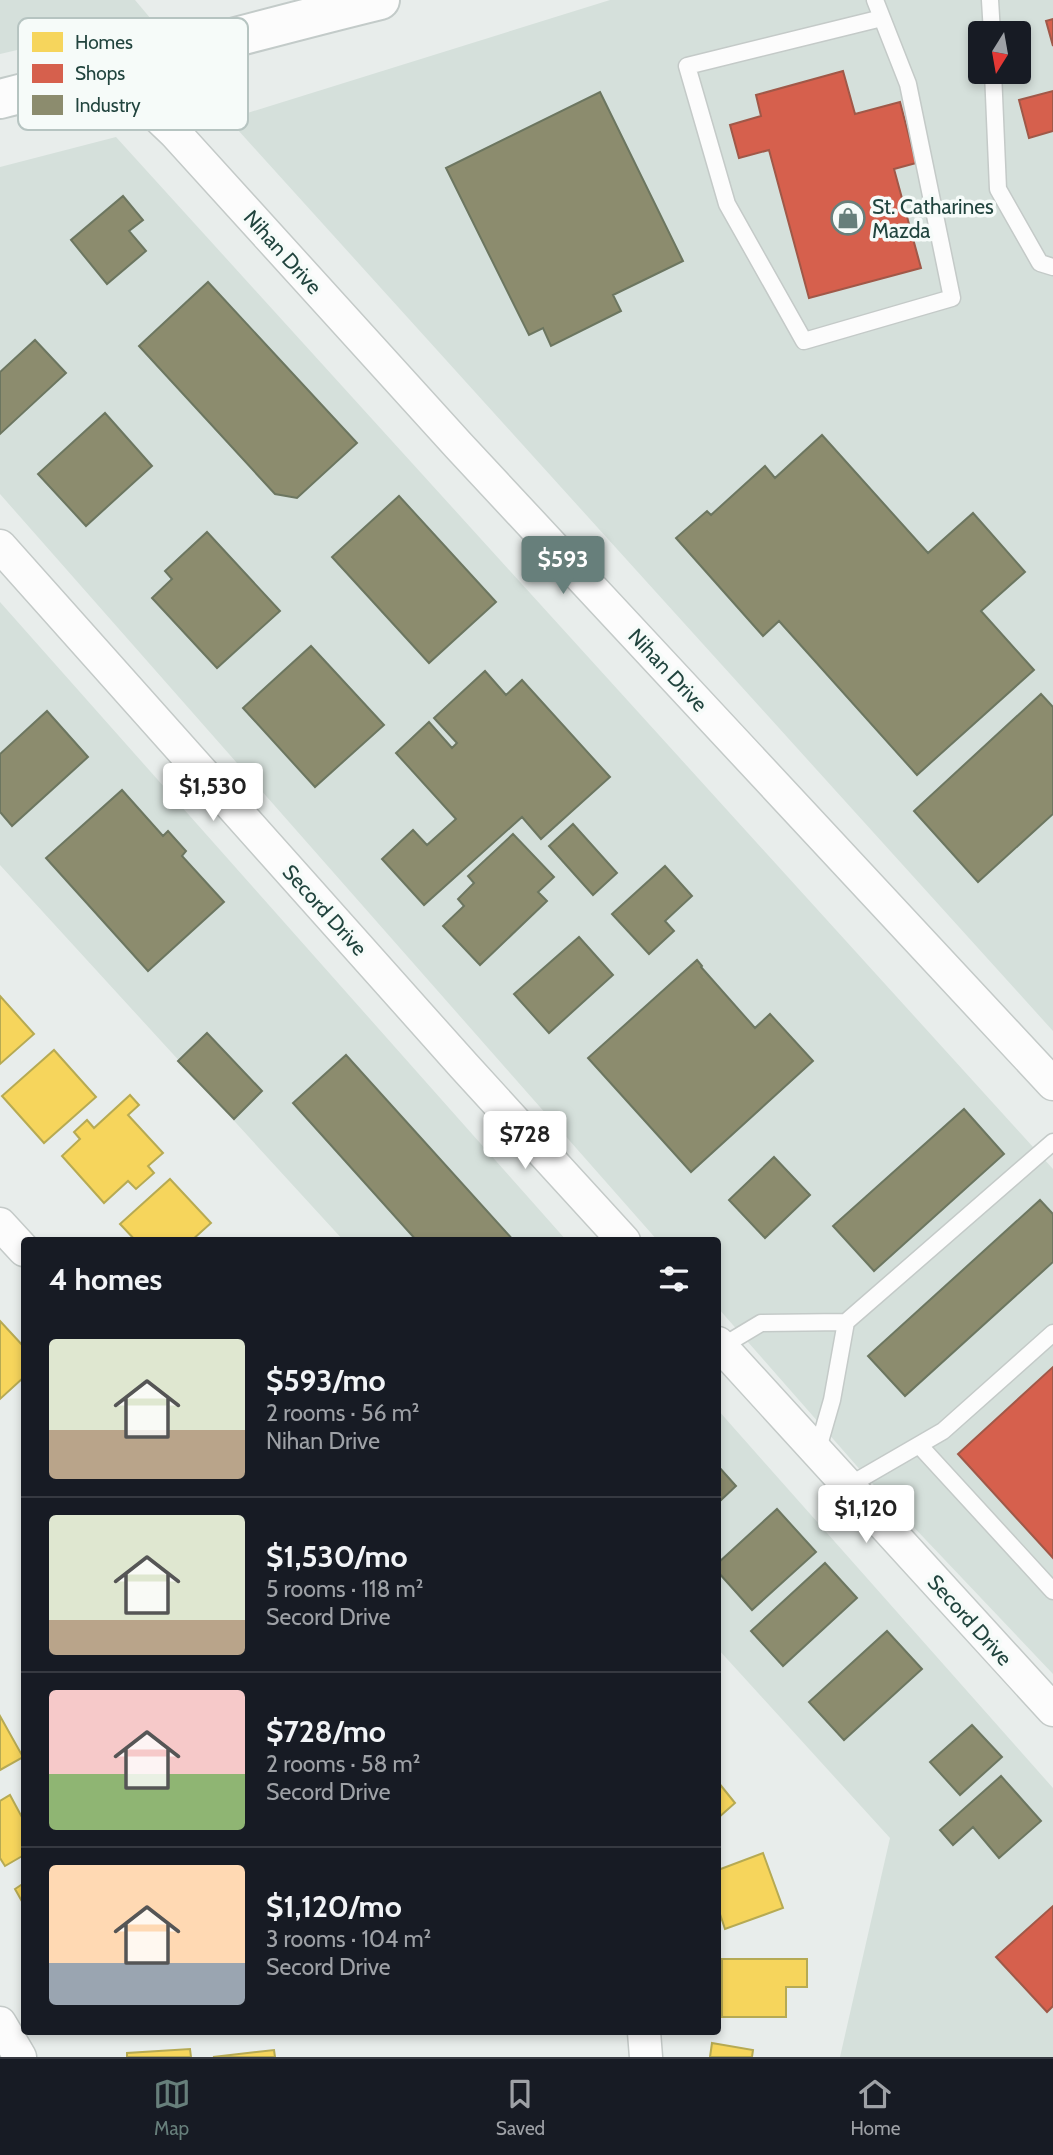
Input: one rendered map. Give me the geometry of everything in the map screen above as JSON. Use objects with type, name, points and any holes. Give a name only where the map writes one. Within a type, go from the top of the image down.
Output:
[{"type":"main road","points":[[248,28],[275,19],[380,0]]},
{"type":"main road","points":[[0,99],[18,94]]},
{"type":"street","name":"Nihan Drive","points":[[171,130],[450,436],[1053,1084]]},
{"type":"street","name":"Secord Drive","points":[[0,546],[620,1237]]},
{"type":"street","points":[[0,1224],[21,1247]]},
{"type":"street","name":"Secord Drive","points":[[721,1347],[1053,1710]]},
{"type":"street","points":[[0,2024],[20,2057]]},
{"type":"street","points":[[644,2035],[646,2057]]},
{"type":"lane","points":[[874,0],[882,18],[908,84],[952,298],[804,341],[727,204],[687,66],[882,18]]},
{"type":"lane","points":[[990,0],[991,21]]},
{"type":"lane","points":[[994,84],[998,189],[1040,262],[1053,267]]},
{"type":"lane","points":[[817,1452],[832,1400],[846,1322],[1053,1142]]},
{"type":"lane","points":[[721,1344],[761,1323],[846,1322]]},
{"type":"lane","points":[[848,1486],[943,1431],[1053,1333]]},
{"type":"lane","points":[[919,1445],[1053,1591]]},
{"type":"shaded area","points":[[0,0],[135,0],[150,18],[18,18],[18,50],[0,54]]},
{"type":"shaded area","points":[[610,0],[1053,0],[1053,1031],[238,130],[248,130],[248,113]]},
{"type":"shaded area","points":[[116,137],[1053,1169],[1053,1674],[870,1481],[721,1311],[721,1237],[654,1237],[0,494],[0,167]]},
{"type":"shaded area","points":[[0,602],[563,1237],[340,1237],[0,865]]},
{"type":"shaded area","points":[[721,1413],[1053,1788],[1053,2057],[840,2057],[890,1838],[721,1652]]},
{"type":"building: Homes","points":[[0,996],[34,1034],[0,1064]]},
{"type":"building: Homes","points":[[54,1050],[96,1097],[44,1143],[2,1096]]},
{"type":"building: Homes","points":[[130,1095],[139,1105],[128,1115],[163,1153],[148,1166],[154,1173],[136,1189],[128,1181],[104,1203],[62,1156],[80,1139],[74,1132],[87,1120],[94,1128]]},
{"type":"building: Homes","points":[[170,1179],[211,1223],[195,1237],[132,1237],[120,1224]]},
{"type":"building: Homes","points":[[0,1321],[21,1344],[21,1380],[0,1399]]},
{"type":"building: Homes","points":[[0,1716],[21,1758],[0,1770]]},
{"type":"building: Homes","points":[[721,1786],[735,1803],[721,1815]]},
{"type":"building: Homes","points":[[10,1795],[21,1815],[21,1857],[5,1866],[0,1858],[0,1801]]},
{"type":"building: Homes","points":[[763,1853],[783,1908],[725,1929],[721,1917],[721,1869]]},
{"type":"building: Homes","points":[[21,1885],[21,1900],[15,1889]]},
{"type":"building: Homes","points":[[722,1959],[807,1959],[807,1987],[786,1987],[786,2017],[722,2017]]},
{"type":"building: Homes","points":[[712,2043],[753,2050],[752,2057],[710,2057]]},
{"type":"building: Homes","points":[[190,2049],[191,2057],[127,2057],[127,2053]]},
{"type":"building: Homes","points":[[274,2050],[275,2057],[213,2057]]},
{"type":"building: Shops","points":[[1053,19],[1053,46],[1046,21]]},
{"type":"building: Shops","name":"St. Catharines Mazda","points":[[843,71],[855,114],[900,102],[916,163],[894,169],[921,268],[809,298],[769,150],[739,158],[730,125],[761,116],[756,95]]},
{"type":"building: Shops","points":[[1053,91],[1053,131],[1029,138],[1019,100]]},
{"type":"building: Shops","points":[[1053,1367],[1053,1558],[958,1454]]},
{"type":"building: Shops","points":[[1053,1906],[1053,2006],[1047,2012],[996,1957]]},
{"type":"building: Industry","points":[[600,92],[683,261],[613,295],[621,311],[551,346],[543,328],[529,335],[446,168]]},
{"type":"building: Industry","points":[[123,196],[143,220],[129,231],[146,251],[107,284],[71,240]]},
{"type":"building: Industry","points":[[208,282],[357,443],[297,498],[275,494],[139,346]]},
{"type":"building: Industry","points":[[35,340],[66,373],[0,434],[0,372]]},
{"type":"building: Industry","points":[[105,413],[152,466],[86,526],[38,474]]},
{"type":"building: Industry","points":[[822,435],[928,553],[973,513],[1025,572],[981,611],[1034,670],[917,775],[779,621],[763,636],[676,538],[707,511],[711,515],[765,466],[775,478]]},
{"type":"building: Industry","points":[[399,496],[496,602],[429,663],[332,557]]},
{"type":"building: Industry","points":[[207,532],[280,611],[217,668],[152,598],[172,579],[165,571]]},
{"type":"building: Industry","points":[[311,646],[384,725],[315,787],[243,708]]},
{"type":"building: Industry","points":[[485,671],[506,695],[522,680],[610,777],[541,839],[522,817],[424,905],[382,859],[413,830],[427,845],[456,819],[396,753],[429,722],[452,748],[457,743],[434,718]]},
{"type":"building: Industry","points":[[1041,694],[1053,707],[1053,814],[978,882],[914,811]]},
{"type":"building: Industry","points":[[47,711],[88,757],[12,826],[0,812],[0,754]]},
{"type":"building: Industry","points":[[122,790],[163,836],[168,831],[186,851],[182,856],[224,902],[148,971],[46,858]]},
{"type":"building: Industry","points":[[573,824],[617,873],[593,895],[549,846]]},
{"type":"building: Industry","points":[[513,834],[554,877],[538,892],[547,901],[480,965],[443,926],[464,906],[458,899],[474,883],[468,876]]},
{"type":"building: Industry","points":[[665,866],[692,896],[665,921],[674,931],[649,954],[612,914]]},
{"type":"building: Industry","points":[[579,937],[613,975],[549,1033],[514,994]]},
{"type":"building: Industry","points":[[697,960],[755,1028],[770,1014],[813,1061],[691,1172],[588,1058]]},
{"type":"building: Industry","points":[[207,1033],[262,1091],[234,1119],[178,1061]]},
{"type":"building: Industry","points":[[346,1055],[510,1237],[413,1237],[293,1103]]},
{"type":"building: Industry","points":[[964,1109],[1004,1154],[874,1271],[833,1226]]},
{"type":"building: Industry","points":[[774,1157],[810,1195],[765,1238],[729,1200]]},
{"type":"building: Industry","points":[[1040,1200],[1053,1214],[1053,1262],[905,1396],[868,1356]]},
{"type":"building: Industry","points":[[721,1469],[736,1486],[721,1500]]},
{"type":"building: Industry","points":[[777,1509],[816,1552],[752,1610],[721,1575],[721,1560]]},
{"type":"building: Industry","points":[[825,1563],[857,1598],[783,1666],[751,1631]]},
{"type":"building: Industry","points":[[887,1631],[922,1669],[844,1740],[809,1702]]},
{"type":"building: Industry","points":[[972,1725],[1002,1757],[960,1795],[930,1762]]},
{"type":"building: Industry","points":[[1001,1776],[1041,1821],[999,1858],[973,1827],[953,1845],[940,1830]]},
{"type":"place","name":"St. Catharines Mazda","points":[[848,218]]}]
